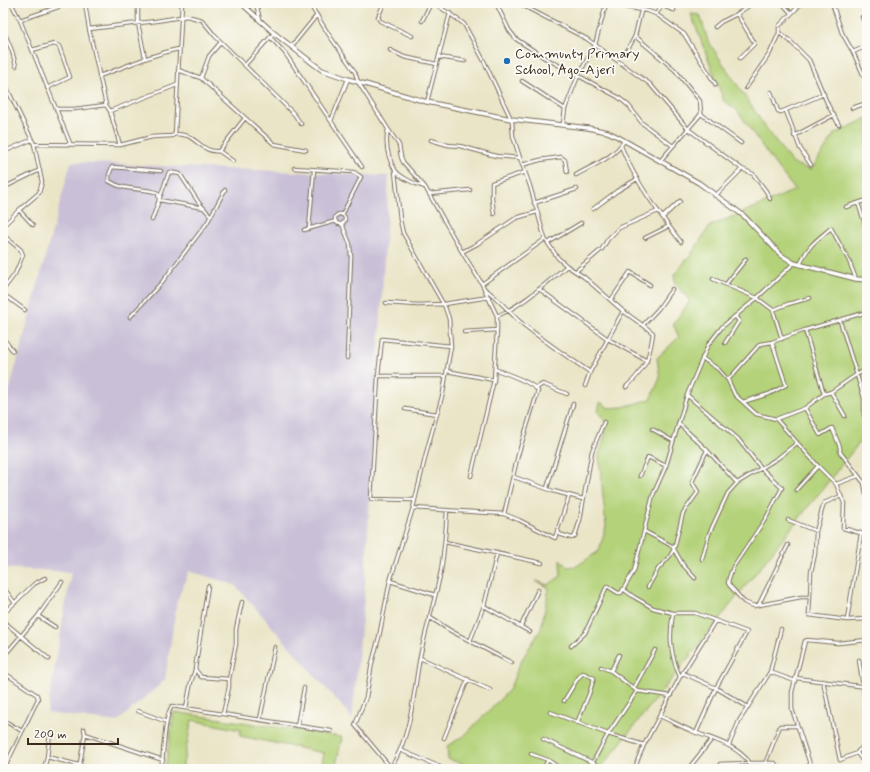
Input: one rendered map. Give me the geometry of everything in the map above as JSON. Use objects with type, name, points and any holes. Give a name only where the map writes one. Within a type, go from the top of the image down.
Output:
[{"type":"main road","points":[[242,3],[274,33],[319,68],[348,79],[427,102],[511,119],[563,124],[602,131],[624,140],[699,183],[738,212],[781,255],[794,263],[856,279],[867,280]]},
{"type":"street","points":[[11,3],[20,20],[70,144]]},
{"type":"street","points":[[85,3],[89,29],[106,105],[110,111],[120,145]]},
{"type":"street","points":[[138,3],[138,23],[145,58]]},
{"type":"street","points":[[175,134],[182,3]]},
{"type":"street","points":[[256,3],[261,21]]},
{"type":"street","points":[[309,3],[355,72],[358,82],[398,145],[403,162],[425,187],[482,284],[497,316],[494,380],[471,476]]},
{"type":"street","points":[[384,3],[378,17],[380,21],[412,36]]},
{"type":"street","points":[[422,21],[432,3],[450,13],[467,28],[511,119],[513,136],[545,239],[558,258],[567,266],[576,271],[623,311],[641,324]]},
{"type":"street","points":[[497,3],[509,30],[516,39],[545,58],[618,97],[629,106],[642,123],[673,146]]},
{"type":"street","points":[[518,3],[587,39],[650,84],[688,129],[742,170],[753,174],[770,199]]},
{"type":"street","points":[[715,27],[721,22],[738,14],[753,3]]},
{"type":"street","points":[[782,3],[791,13]]},
{"type":"street","points":[[746,88],[770,53],[779,33],[780,26],[802,3]]},
{"type":"street","points":[[832,3],[842,33],[853,52],[867,84]]},
{"type":"street","points":[[563,124],[565,109],[578,76],[595,45],[604,4],[640,11],[648,11],[656,14],[684,34],[716,85]]},
{"type":"street","points":[[20,20],[64,5]]},
{"type":"street","points":[[656,14],[662,6],[674,10]]},
{"type":"street","points":[[626,51],[635,36],[640,11]]},
{"type":"street","points":[[427,102],[450,13]]},
{"type":"street","points":[[738,14],[754,42],[754,44],[740,58]]},
{"type":"street","points":[[291,47],[317,15]]},
{"type":"street","points":[[89,29],[190,16],[202,20],[221,42],[294,114],[301,124]]},
{"type":"street","points":[[862,17],[867,27]]},
{"type":"street","points":[[3,29],[12,50],[16,66]]},
{"type":"street","points":[[245,65],[274,33]]},
{"type":"street","points":[[779,33],[798,48],[809,60],[839,125]]},
{"type":"street","points":[[635,36],[675,70],[700,102],[701,114],[659,161]]},
{"type":"street","points":[[270,37],[285,53],[362,167]]},
{"type":"street","points":[[200,78],[208,56],[221,42]]},
{"type":"street","points":[[32,50],[54,44],[59,46],[70,77],[47,88]]},
{"type":"street","points":[[853,52],[867,46]]},
{"type":"street","points":[[99,76],[145,58],[179,49]]},
{"type":"street","points":[[390,50],[404,57],[437,64]]},
{"type":"street","points":[[439,57],[465,61]]},
{"type":"street","points":[[178,70],[200,78],[274,144],[306,150]]},
{"type":"street","points":[[331,122],[348,79]]},
{"type":"street","points":[[3,80],[34,144],[42,182],[41,191],[3,226]]},
{"type":"street","points":[[522,81],[565,109]]},
{"type":"street","points":[[110,111],[177,85]]},
{"type":"street","points":[[771,92],[778,111],[782,112],[786,112],[824,94]]},
{"type":"street","points":[[852,108],[867,103]]},
{"type":"street","points":[[56,109],[74,109],[106,105]]},
{"type":"street","points":[[786,112],[794,136],[811,165]]},
{"type":"street","points":[[701,114],[742,143]]},
{"type":"street","points":[[794,136],[834,115]]},
{"type":"street","points":[[219,151],[244,118]]},
{"type":"street","points":[[388,129],[386,142],[395,171],[400,220],[403,233],[444,304],[448,315],[451,346],[448,371],[445,376],[443,393],[413,508],[390,581],[364,706],[355,725],[390,768],[394,763],[405,739],[408,726],[420,658],[435,595],[445,542],[447,510]]},
{"type":"street","points":[[34,144],[120,145],[152,137],[172,136],[175,134],[189,137],[205,148],[217,152],[219,151],[232,161]]},
{"type":"street","points":[[3,152],[31,140]]},
{"type":"street","points":[[431,140],[496,156],[520,158]]},
{"type":"street","points":[[576,175],[610,156],[621,146],[624,140]]},
{"type":"street","points":[[621,146],[628,164],[637,179],[681,242]]},
{"type":"street","points":[[522,165],[540,160],[561,157],[565,160],[567,172]]},
{"type":"street","points":[[159,200],[158,193],[153,191],[136,190],[116,186],[109,182],[108,175],[112,167],[161,171]]},
{"type":"street","points":[[294,168],[354,172],[361,177],[342,215],[338,215],[336,221]]},
{"type":"street","points":[[3,188],[40,170]]},
{"type":"street","points":[[308,228],[314,170]]},
{"type":"street","points":[[715,196],[742,170]]},
{"type":"street","points":[[395,171],[416,185],[425,187]]},
{"type":"street","points":[[152,220],[169,172],[180,174],[199,203],[211,216]]},
{"type":"street","points":[[494,214],[492,183],[525,172]]},
{"type":"street","points":[[593,209],[617,191],[637,179]]},
{"type":"street","points":[[534,203],[577,189]]},
{"type":"street","points":[[130,317],[162,282],[207,223],[225,190]]},
{"type":"street","points":[[429,194],[470,190]]},
{"type":"street","points":[[159,200],[204,208]]},
{"type":"street","points":[[662,216],[680,200]]},
{"type":"street","points":[[846,207],[867,200]]},
{"type":"street","points":[[858,203],[867,230]]},
{"type":"street","points":[[20,210],[33,225]]},
{"type":"street","points":[[576,271],[602,249],[608,239],[619,228],[658,211]]},
{"type":"street","points":[[462,252],[477,244],[516,218],[537,212]]},
{"type":"street","points":[[342,215],[345,220],[342,224]]},
{"type":"street","points":[[304,230],[336,221],[339,224],[342,224],[350,244],[351,257],[347,358]]},
{"type":"street","points":[[548,243],[580,223]]},
{"type":"street","points":[[646,238],[669,226]]},
{"type":"street","points":[[800,265],[803,255],[810,246],[831,228],[849,261],[856,279]]},
{"type":"street","points":[[3,236],[21,250],[23,256],[15,274],[3,290]]},
{"type":"street","points":[[482,284],[545,239]]},
{"type":"street","points":[[726,284],[746,259]]},
{"type":"street","points":[[571,646],[585,633],[607,586],[618,593],[621,593],[634,571],[653,495],[666,466],[678,423],[708,345],[722,327],[757,298],[794,263]]},
{"type":"street","points":[[497,316],[508,311],[539,289],[567,266]]},
{"type":"street","points":[[611,300],[630,272],[650,284]]},
{"type":"street","points":[[713,279],[757,298],[773,310],[782,339]]},
{"type":"street","points":[[484,289],[496,297],[508,311],[565,355],[590,372]]},
{"type":"street","points":[[539,289],[608,339],[647,361]]},
{"type":"street","points":[[626,388],[638,376],[647,361],[653,334],[643,325],[658,309],[672,289]]},
{"type":"street","points":[[3,294],[25,310]]},
{"type":"street","points":[[386,303],[418,305],[444,304],[489,297]]},
{"type":"street","points":[[773,310],[810,298]]},
{"type":"street","points":[[585,386],[590,372],[623,311]]},
{"type":"street","points":[[728,380],[760,344],[772,342],[805,330],[867,312]]},
{"type":"street","points":[[725,343],[739,321],[735,316]]},
{"type":"street","points":[[840,321],[864,398],[864,415],[867,422]]},
{"type":"street","points":[[464,332],[497,330]]},
{"type":"street","points":[[805,330],[824,394]]},
{"type":"street","points":[[3,338],[13,351]]},
{"type":"street","points":[[414,500],[371,499],[378,376],[382,339],[451,346]]},
{"type":"street","points":[[743,402],[770,394],[786,385],[772,342]]},
{"type":"street","points":[[702,358],[718,369],[728,380],[735,395],[756,414],[776,419],[836,484],[844,503],[843,528],[867,535]]},
{"type":"street","points":[[495,369],[537,388]]},
{"type":"street","points":[[776,419],[805,408],[824,394],[830,392],[856,374],[867,369]]},
{"type":"street","points":[[448,371],[494,380]]},
{"type":"street","points":[[378,376],[445,376]]},
{"type":"street","points":[[537,388],[543,384],[567,394]]},
{"type":"street","points":[[504,514],[518,455],[537,397],[537,388]]},
{"type":"street","points":[[830,392],[845,416]]},
{"type":"street","points":[[688,395],[738,439],[761,468],[782,488],[766,518],[731,571],[728,583],[744,602],[754,606],[801,597],[810,597]]},
{"type":"street","points":[[547,488],[573,404]]},
{"type":"street","points":[[805,408],[820,435],[832,428],[840,447],[840,452],[864,484],[866,494]]},
{"type":"street","points":[[405,409],[437,414]]},
{"type":"street","points":[[558,530],[559,534],[572,538],[575,536],[580,520],[592,451],[604,422]]},
{"type":"street","points":[[678,423],[707,450],[737,483]]},
{"type":"street","points":[[652,429],[673,441]]},
{"type":"street","points":[[702,559],[709,534],[728,493],[737,483],[797,443]]},
{"type":"street","points":[[648,587],[658,569],[670,556],[674,549],[683,513],[698,492],[692,482],[707,450]]},
{"type":"street","points":[[640,476],[648,457],[666,466]]},
{"type":"street","points":[[796,490],[818,466]]},
{"type":"street","points":[[514,476],[569,496],[583,499]]},
{"type":"street","points":[[836,484],[858,476]]},
{"type":"street","points":[[413,508],[504,514],[555,538],[569,496]]},
{"type":"street","points":[[841,496],[824,503],[816,531],[815,554],[811,572],[809,615],[847,620],[867,619]]},
{"type":"street","points":[[788,520],[816,531]]},
{"type":"street","points":[[644,531],[668,544],[674,549],[683,565],[695,578]]},
{"type":"street","points":[[847,620],[861,534]]},
{"type":"street","points":[[445,542],[542,563]]},
{"type":"street","points":[[759,604],[788,545]]},
{"type":"street","points":[[470,641],[484,606],[497,553]]},
{"type":"street","points":[[3,614],[34,584],[45,578]]},
{"type":"street","points":[[390,581],[435,595]]},
{"type":"street","points":[[3,657],[38,616],[62,582]]},
{"type":"street","points":[[186,708],[195,669],[208,586]]},
{"type":"street","points":[[3,587],[15,603]]},
{"type":"street","points":[[623,589],[653,608],[673,613],[695,613],[747,632],[716,688],[696,733]]},
{"type":"street","points":[[521,626],[538,590]]},
{"type":"street","points":[[223,714],[229,687],[228,679],[236,644],[236,629],[242,602]]},
{"type":"street","points":[[484,606],[530,632]]},
{"type":"street","points":[[673,613],[670,632],[671,650],[675,666],[680,677]]},
{"type":"street","points":[[38,616],[55,627]]},
{"type":"street","points":[[429,617],[512,663]]},
{"type":"street","points":[[3,621],[49,659]]},
{"type":"street","points":[[635,769],[644,746],[680,677],[715,621]]},
{"type":"street","points":[[729,745],[739,721],[770,672],[781,629]]},
{"type":"street","points":[[813,769],[792,709],[792,692],[805,641],[838,643],[867,640]]},
{"type":"street","points":[[260,719],[274,647]]},
{"type":"street","points":[[634,688],[655,650]]},
{"type":"street","points":[[611,671],[618,655]]},
{"type":"street","points":[[420,658],[490,690]]},
{"type":"street","points":[[859,660],[867,713]]},
{"type":"street","points":[[601,667],[611,671],[637,691],[670,696]]},
{"type":"street","points":[[195,669],[201,678],[228,679]]},
{"type":"street","points":[[3,672],[38,696],[4,769]]},
{"type":"street","points":[[770,672],[795,679],[867,686]]},
{"type":"street","points":[[564,701],[582,673],[594,678],[590,694],[578,722]]},
{"type":"street","points":[[683,673],[716,688],[748,707]]},
{"type":"street","points":[[444,738],[468,679]]},
{"type":"street","points":[[823,681],[840,760],[857,753],[858,750],[867,744]]},
{"type":"street","points":[[298,726],[304,688]]},
{"type":"street","points":[[593,762],[608,734],[637,691]]},
{"type":"street","points":[[162,769],[167,722],[169,711],[172,706],[331,731]]},
{"type":"street","points":[[138,711],[167,722]]},
{"type":"street","points":[[550,712],[644,746]]},
{"type":"street","points":[[660,716],[696,733],[729,745],[750,763]]},
{"type":"street","points":[[3,720],[22,731]]},
{"type":"street","points":[[765,764],[780,726],[797,726]]},
{"type":"street","points":[[79,769],[85,734],[84,728]]},
{"type":"street","points":[[44,769],[50,733]]},
{"type":"street","points":[[85,734],[163,760]]},
{"type":"street","points":[[543,739],[604,768]]},
{"type":"street","points":[[688,769],[712,739]]},
{"type":"street","points":[[400,750],[443,769]]},
{"type":"street","points":[[857,753],[867,767]]},
{"type":"street","points":[[532,754],[548,760],[560,769]]},
{"type":"street","points":[[47,757],[79,765]]},
{"type":"street","points":[[543,769],[548,760]]},
{"type":"street","points":[[394,763],[399,769]]},
{"type":"street","points":[[720,764],[775,763],[777,769]]},
{"type":"shaded area","points":[[71,162],[389,176],[364,598],[352,720],[348,713],[235,585],[189,571],[177,601],[165,680],[117,722],[47,713],[71,572],[3,568],[3,414]]},
{"type":"green space","points":[[691,14],[700,15],[708,41],[766,128],[792,163],[811,170],[835,134],[867,118],[867,433],[600,769],[479,769],[448,759],[447,746],[464,736],[509,690],[521,661],[541,629],[549,588],[536,581],[548,585],[561,576],[560,559],[567,567],[577,566],[599,551],[606,526],[599,456],[608,424],[598,412],[600,402],[609,408],[623,407],[651,399],[660,378],[657,358],[679,337],[673,324],[690,301],[675,283],[674,275],[692,253],[710,226],[795,190],[737,110],[724,101]]},
{"type":"green space","points":[[174,712],[342,737],[335,769],[321,769],[324,753],[240,736],[241,730],[192,720],[182,769],[165,769]]},
{"type":"place","name":"Communty Primary School, Ago-Ajeri","points":[[507,61]]}]
